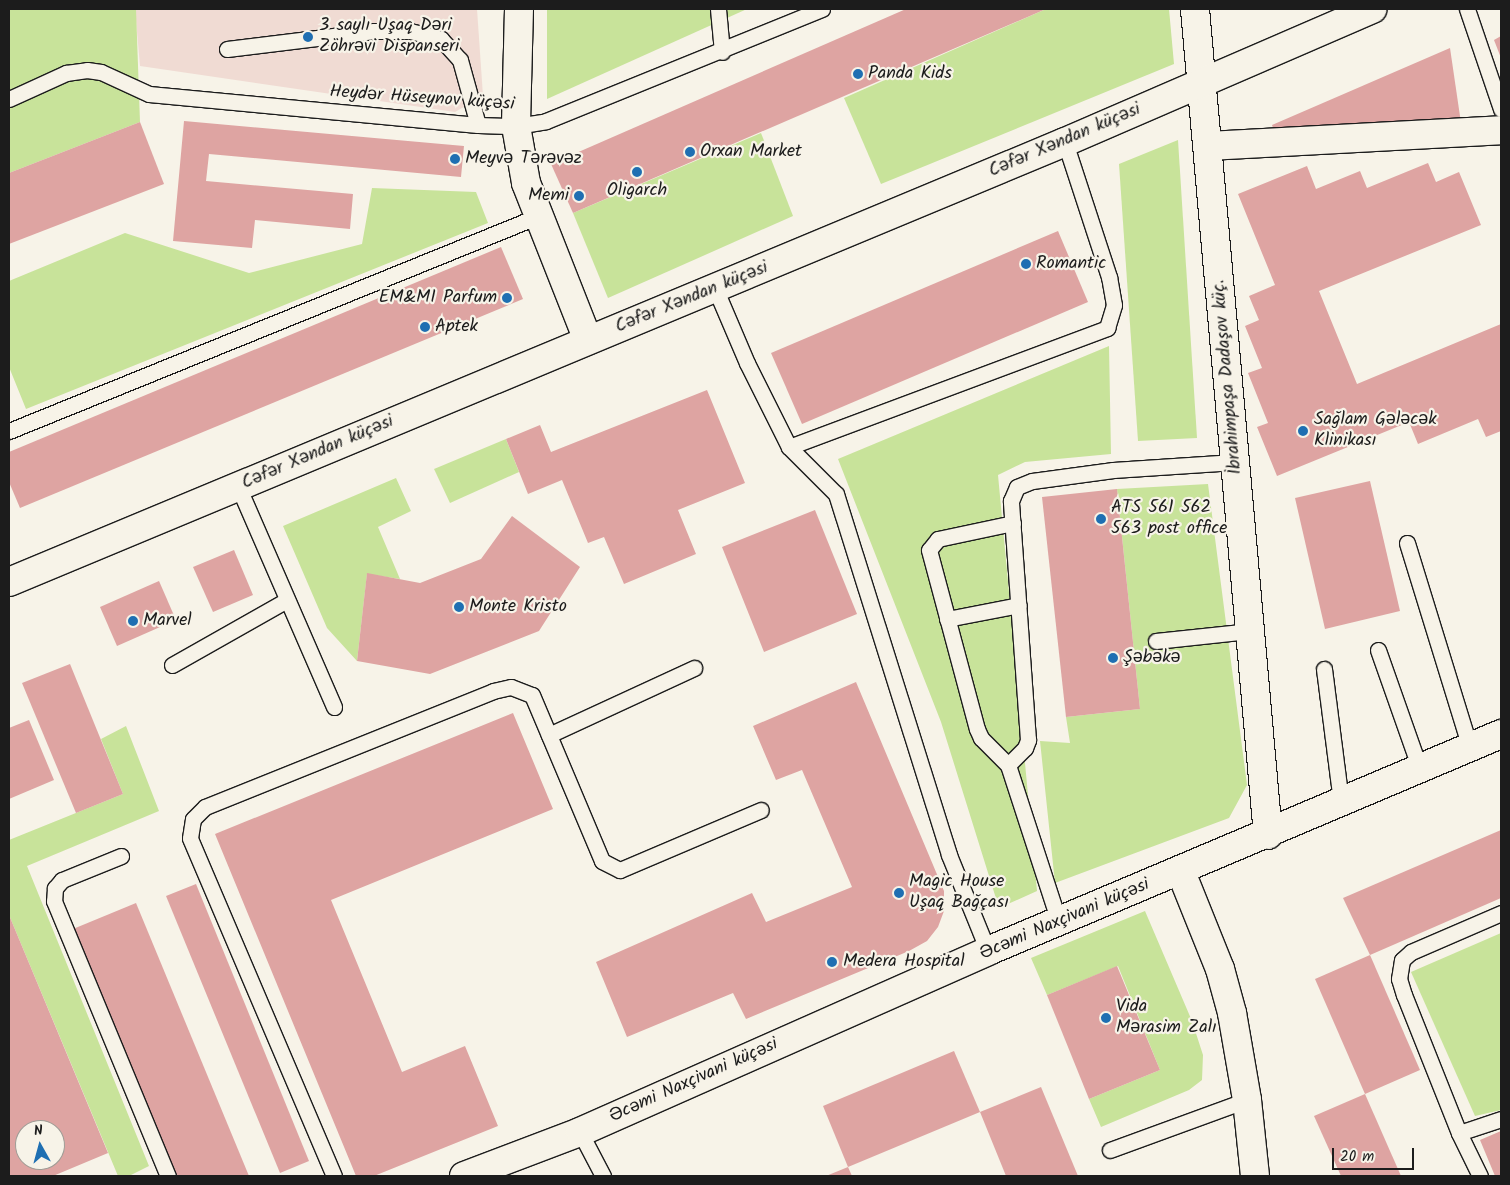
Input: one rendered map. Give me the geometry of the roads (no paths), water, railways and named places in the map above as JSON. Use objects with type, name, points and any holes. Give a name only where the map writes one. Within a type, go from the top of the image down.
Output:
[{"type":"street","points":[[519,9],[516,126],[526,184],[536,217],[588,340]]},
{"type":"street","name":"İbrahimpaşa Dadaşov küç.","points":[[1194,9],[1208,146],[1268,835]]},
{"type":"street","name":"Cəfər Xəndan küçəsi","points":[[9,582],[1065,142],[1373,9]]},
{"type":"street","points":[[1208,146],[1501,130]]},
{"type":"street","name":"Əcəmi Naxçivani küçəsi","points":[[464,1176],[580,1132],[988,951],[1268,835],[1501,734]]},
{"type":"street","points":[[1180,872],[1220,969],[1232,1013],[1247,1100],[1255,1176]]},
{"type":"lane","points":[[718,9],[722,52]]},
{"type":"lane","name":"Heydər Hüseynov küçəsi","points":[[9,99],[66,74],[87,70],[101,72],[149,94],[478,125],[516,126],[546,121],[722,52],[822,9]]},
{"type":"lane","points":[[1467,9],[1501,110]]},
{"type":"lane","points":[[227,49],[374,31],[410,31],[441,39],[460,60],[478,125]]},
{"type":"lane","points":[[789,447],[1108,328],[1114,305],[1109,277],[1065,142]]},
{"type":"lane","points":[[9,431],[536,217]]},
{"type":"lane","points":[[715,288],[747,364],[789,447],[836,494],[949,855],[988,951]]},
{"type":"lane","points":[[1008,765],[1025,748],[1028,740],[1011,501],[1017,488],[1032,482],[1113,470],[1235,462]]},
{"type":"lane","points":[[238,486],[334,707]]},
{"type":"lane","points":[[1013,523],[938,539],[929,550],[930,561],[981,738],[1008,765],[1058,922]]},
{"type":"lane","points":[[1407,543],[1470,748]]},
{"type":"lane","points":[[172,665],[287,600]]},
{"type":"lane","points":[[947,619],[1019,604]]},
{"type":"lane","points":[[1156,640],[1250,631]]},
{"type":"lane","points":[[1378,650],[1420,769]]},
{"type":"lane","points":[[549,735],[694,668]]},
{"type":"lane","points":[[1324,669],[1341,802]]},
{"type":"lane","points":[[334,1176],[190,838],[193,819],[206,807],[493,691],[511,687],[532,695],[602,861],[620,870],[760,810]]},
{"type":"lane","points":[[121,856],[62,880],[54,888],[54,901],[168,1176]]},
{"type":"lane","points":[[1480,1176],[1458,1133],[1399,979],[1402,960],[1411,952],[1501,913]]},
{"type":"lane","points":[[1110,1150],[1247,1100]]},
{"type":"lane","points":[[1458,1133],[1501,1118]]},
{"type":"lane","points":[[580,1132],[604,1176]]},
{"type":"place","name":"3 saylı Uşaq Dəri Zöhrəvi Dispanseri","points":[[308,37]]},
{"type":"place","name":"Panda Kids","points":[[858,74]]},
{"type":"place","name":"Orxan Market","points":[[690,152]]},
{"type":"place","name":"Meyvə Tərəvəz","points":[[455,159]]},
{"type":"place","name":"Oligarch","points":[[637,172]]},
{"type":"place","name":"Memi","points":[[579,196]]},
{"type":"place","name":"Romantic","points":[[1026,264]]},
{"type":"place","name":"EM&MI Parfum","points":[[507,298]]},
{"type":"place","name":"Aptek","points":[[425,327]]},
{"type":"place","name":"Sağlam Gələcək Klinikası","points":[[1303,431]]},
{"type":"place","name":"ATS 561 562 563 post office","points":[[1101,519]]},
{"type":"place","name":"Monte Kristo","points":[[459,607]]},
{"type":"place","name":"Marvel","points":[[133,621]]},
{"type":"place","name":"Şəbəkə","points":[[1113,658]]},
{"type":"place","name":"Magic House Uşaq Bağçası","points":[[899,893]]},
{"type":"place","name":"Medera Hospital","points":[[832,962]]},
{"type":"place","name":"Vida Mərasim Zalı","points":[[1106,1018]]}]
